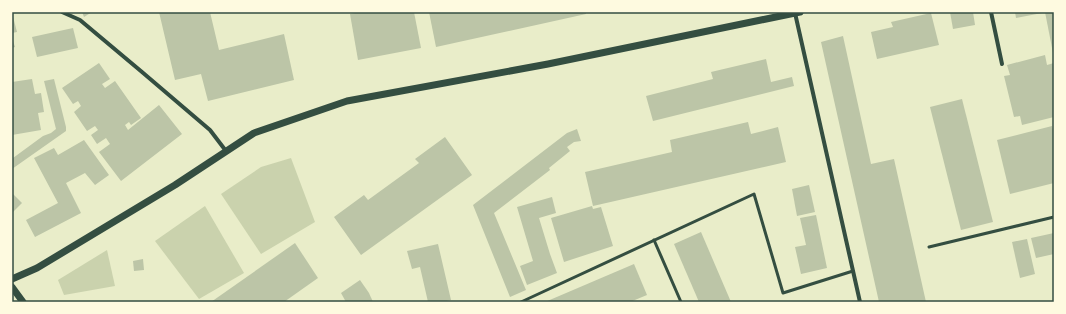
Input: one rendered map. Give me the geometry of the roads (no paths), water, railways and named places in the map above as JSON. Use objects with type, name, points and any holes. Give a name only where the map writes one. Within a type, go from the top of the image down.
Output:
[{"type":"street","points":[[62,12],[80,20],[142,72],[210,130],[226,151]]},
{"type":"street","points":[[12,279],[38,268],[175,185],[254,133],[347,101],[548,64],[797,12],[860,302]]},
{"type":"street","points":[[991,12],[1002,64]]},
{"type":"street","points":[[12,287],[23,302]]},
{"type":"lane","points":[[521,302],[754,194],[783,293],[853,271]]},
{"type":"lane","points":[[929,248],[1054,217]]},
{"type":"lane","points":[[654,240],[681,302]]}]
